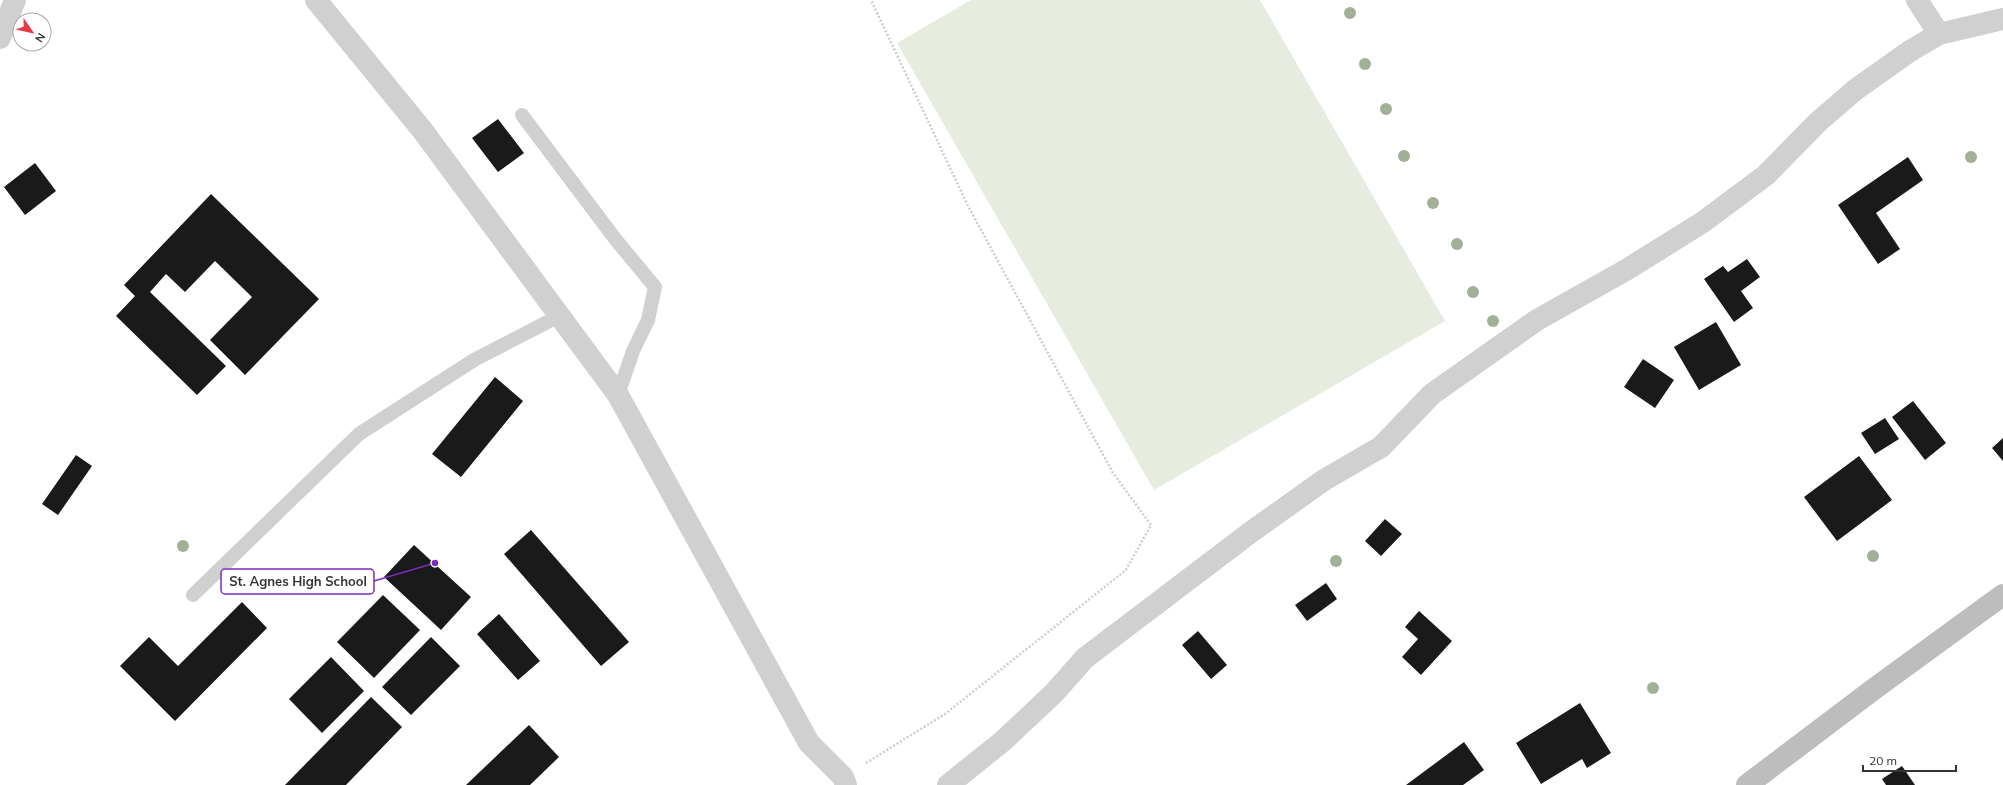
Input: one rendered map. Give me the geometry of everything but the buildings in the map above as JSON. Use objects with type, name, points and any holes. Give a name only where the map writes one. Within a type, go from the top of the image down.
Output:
[{"type":"street","points":[[0,38],[15,0]]},
{"type":"street","points":[[316,0],[423,131],[618,395],[810,744],[844,781]]},
{"type":"street","points":[[1917,0],[1939,34]]},
{"type":"street","points":[[948,785],[1014,730],[1054,694],[1085,658],[1251,532],[1324,480],[1380,447],[1432,394],[1537,320],[1626,270],[1703,222],[1766,175],[1818,122],[1855,90],[1910,51],[1939,34],[2003,19]]},
{"type":"street","points":[[1747,785],[1874,689],[2003,595]]},
{"type":"lane","points":[[522,115],[616,240],[655,287],[648,320],[633,351],[618,395]]},
{"type":"lane","points":[[193,595],[359,434],[474,360],[559,316]]},
{"type":"path","points":[[844,781],[945,714],[1126,570],[1151,525],[1113,473],[968,206],[871,0]]},
{"type":"shaded area","points":[[971,0],[1260,0],[1445,321],[1154,490],[897,43]]},
{"type":"place","name":"St. Agnes High School","points":[[435,563]]}]
